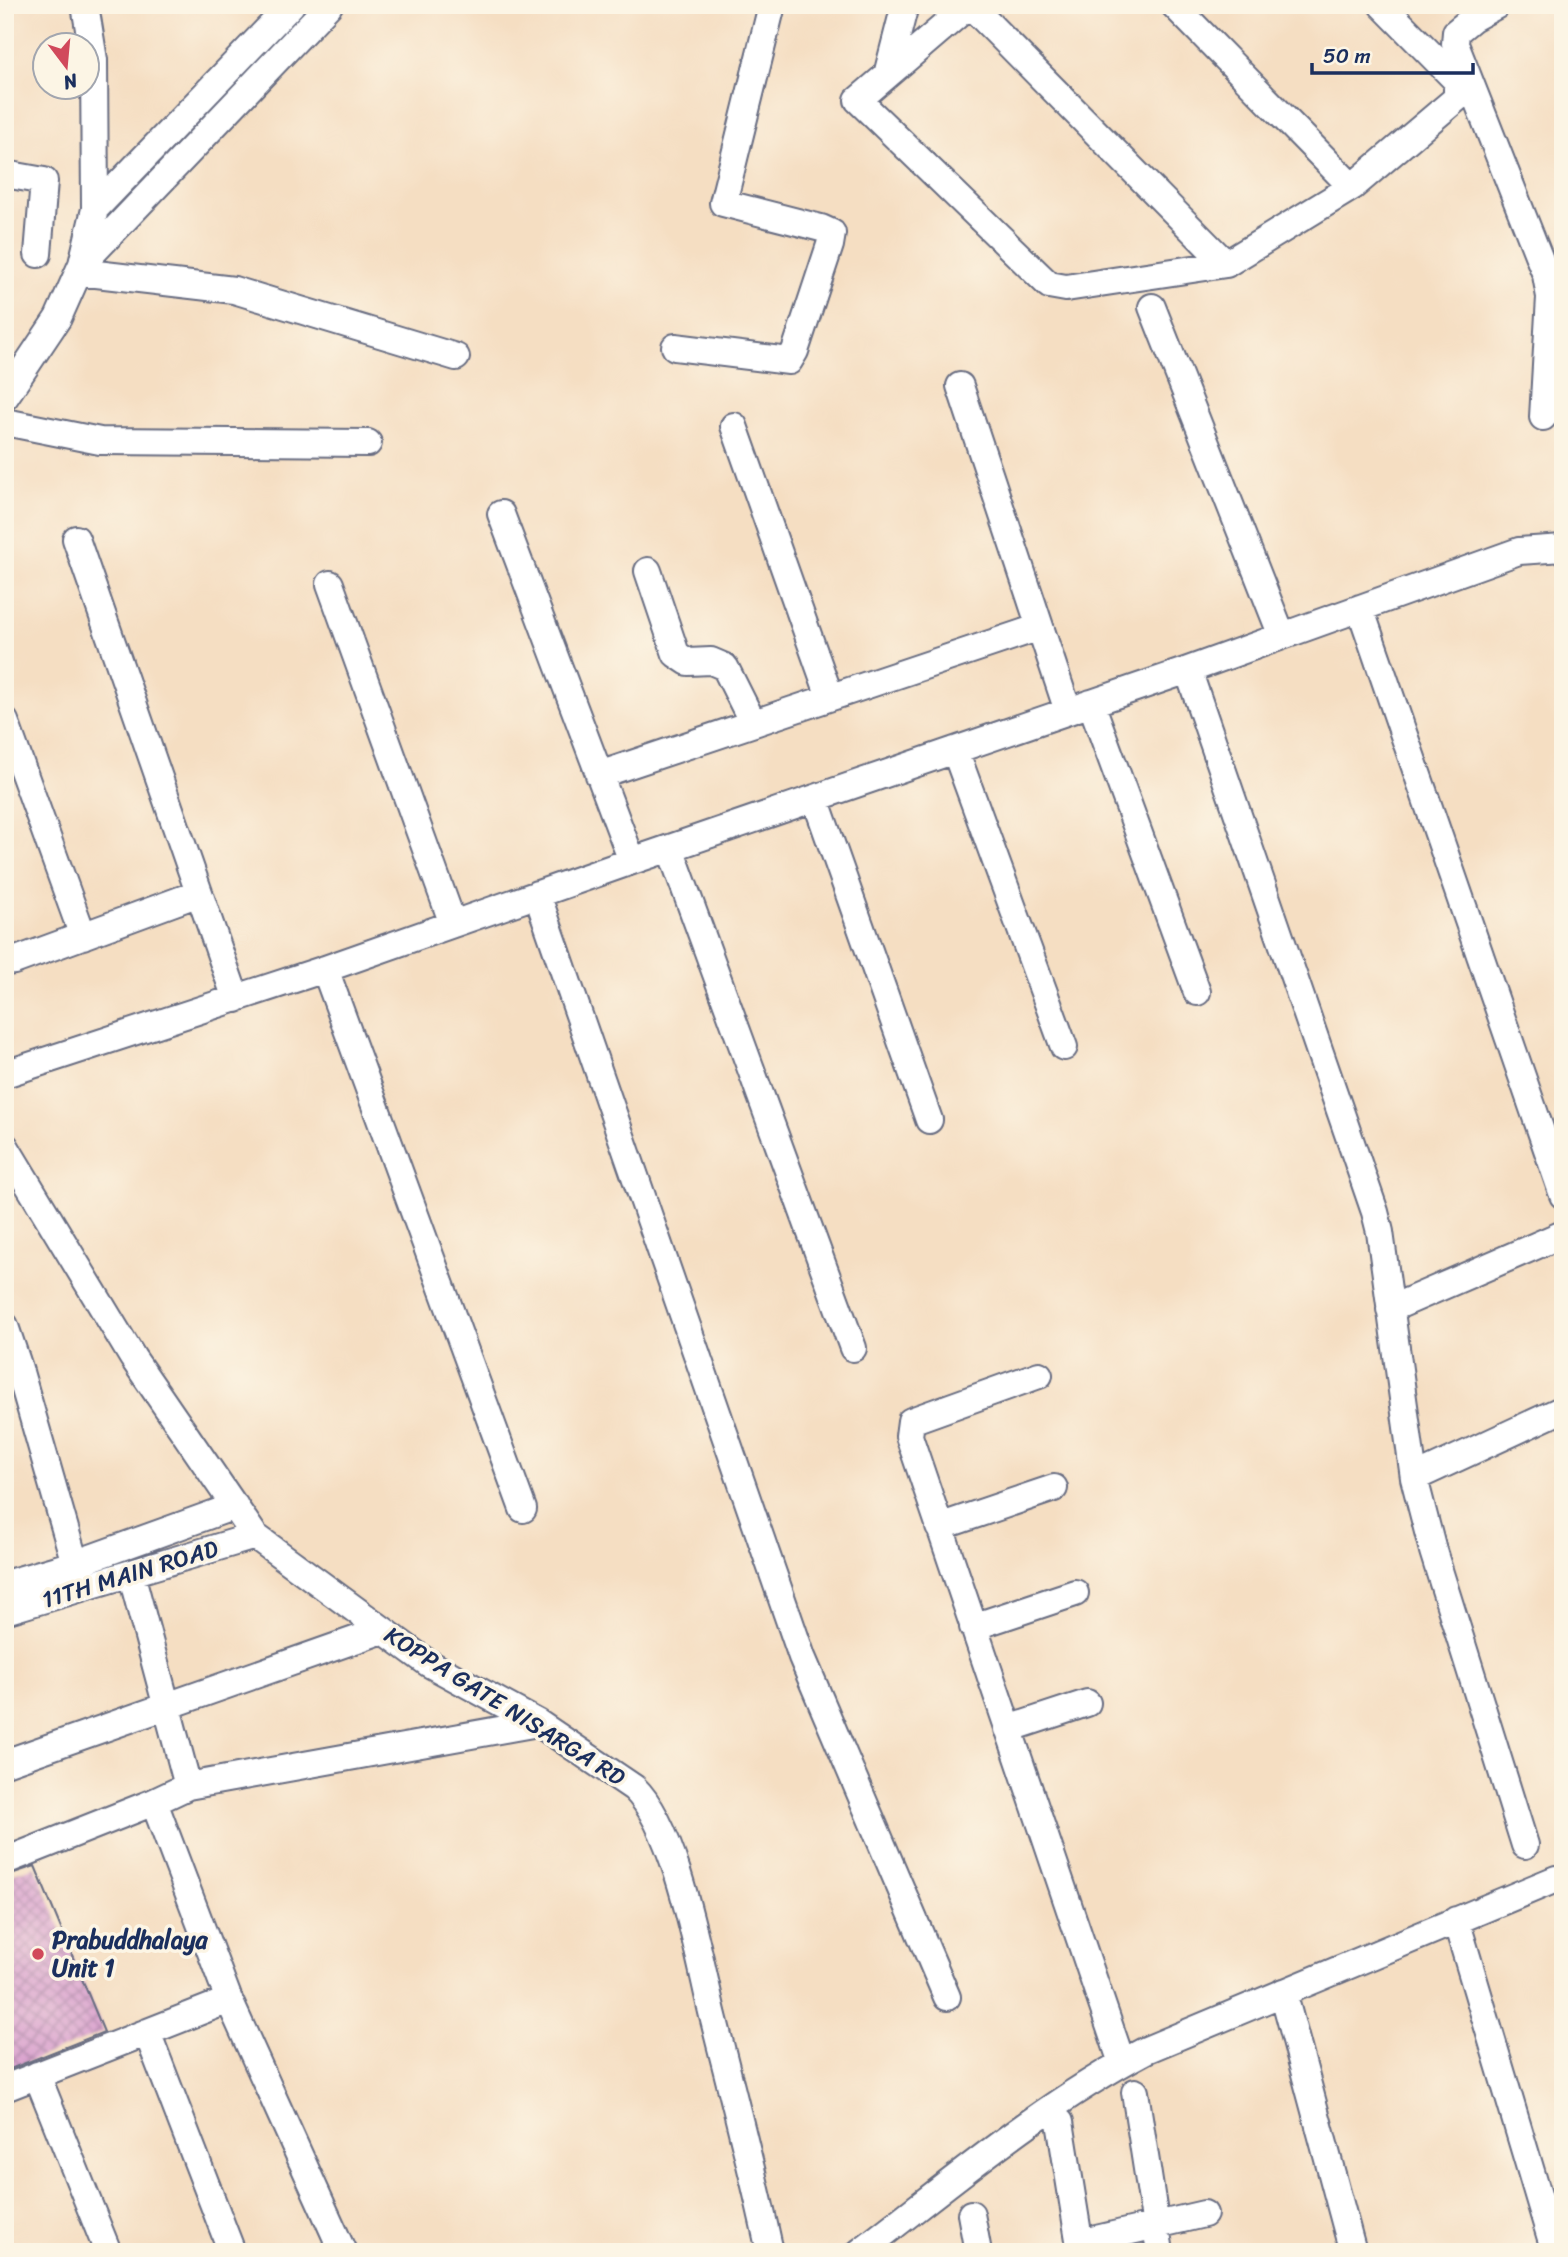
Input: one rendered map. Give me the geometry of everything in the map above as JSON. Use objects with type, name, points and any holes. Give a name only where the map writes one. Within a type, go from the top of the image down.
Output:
[{"type":"street","points":[[5,397],[58,318],[81,268],[95,209],[94,60],[85,5]]},
{"type":"street","points":[[95,209],[268,16],[291,5]]},
{"type":"street","points":[[81,268],[329,5]]},
{"type":"street","points":[[675,347],[789,361],[795,351],[830,245],[831,233],[821,228],[723,203],[772,5]]},
{"type":"street","points":[[887,75],[905,5]]},
{"type":"street","points":[[1226,264],[969,5],[858,100],[1049,285],[1066,288],[1226,264],[1352,187],[1457,98],[1457,81],[1382,5]]},
{"type":"street","points":[[1174,5],[1352,187]]},
{"type":"street","points":[[1497,5],[1473,18],[1456,32],[1455,44],[1546,275],[1556,286],[1550,297],[1544,416]]},
{"type":"street","points":[[268,16],[282,55]]},
{"type":"street","points":[[5,174],[44,181],[38,254]]},
{"type":"street","points":[[81,268],[234,290],[456,356]]},
{"type":"street","points":[[1152,307],[1282,636]]},
{"type":"street","points":[[960,386],[1040,626],[1080,707],[1197,992]]},
{"type":"street","points":[[5,422],[100,441],[368,443]]},
{"type":"street","points":[[734,426],[830,697]]},
{"type":"street","points":[[500,514],[632,861]]},
{"type":"street","points":[[76,538],[236,999]]},
{"type":"street","points":[[5,1074],[325,970],[537,894],[1188,670],[1519,551],[1563,548]]},
{"type":"street","points":[[648,570],[676,654],[688,662],[711,661],[725,667],[753,723]]},
{"type":"street","points":[[330,584],[453,924]]},
{"type":"street","points":[[1360,608],[1563,1195]]},
{"type":"street","points":[[599,775],[1040,626]]},
{"type":"street","points":[[1188,670],[1375,1212],[1414,1478],[1433,1551],[1525,1845]]},
{"type":"street","points":[[5,721],[83,936]]},
{"type":"street","points":[[955,750],[1064,1047]]},
{"type":"street","points":[[815,799],[929,1121]]},
{"type":"street","points":[[670,848],[853,1348]]},
{"type":"street","points":[[5,962],[15,961],[199,893]]},
{"type":"street","points":[[537,894],[802,1657],[947,1997]]},
{"type":"street","points":[[325,970],[523,1509]]},
{"type":"street","name":"KOPPA GATE NISARGA RD","points":[[5,1146],[132,1358],[255,1536],[436,1669],[538,1723],[645,1798],[663,1831],[690,1921],[770,2252]]},
{"type":"street","points":[[1390,1309],[1563,1234]]},
{"type":"street","points":[[5,1326],[12,1367],[78,1576]]},
{"type":"street","points":[[1039,1375],[911,1420],[909,1436],[1122,2063]]},
{"type":"street","points":[[1414,1478],[1563,1409]]},
{"type":"street","points":[[939,1527],[1054,1488]]},
{"type":"street","name":"11TH MAIN ROAD","points":[[5,1611],[235,1506]]},
{"type":"street","name":"11TH MAIN ROAD","points":[[5,1584],[131,1573],[255,1536]]},
{"type":"street","points":[[131,1573],[188,1786]]},
{"type":"street","points":[[973,1627],[1075,1593]]},
{"type":"street","points":[[5,1763],[383,1630]]},
{"type":"street","points":[[1008,1729],[1087,1703]]},
{"type":"street","points":[[5,1861],[188,1786],[538,1723]]},
{"type":"street","points":[[154,1802],[229,2000],[343,2252]]},
{"type":"street","points":[[871,2248],[1025,2124],[1146,2050],[1556,1879]]},
{"type":"street","points":[[1456,1920],[1555,2252]]},
{"type":"street","points":[[1283,1992],[1353,2252]]},
{"type":"street","points":[[5,2088],[229,2000]]},
{"type":"street","points":[[147,2032],[232,2252]]},
{"type":"street","points":[[37,2075],[107,2252]]},
{"type":"street","points":[[1135,2092],[1160,2252]]},
{"type":"street","points":[[1060,2122],[1080,2247],[1204,2214]]},
{"type":"street","points":[[971,2214],[978,2252]]},
{"type":"building","name":"Prabuddhalaya Unit 1","points":[[35,1866],[104,2032],[5,2071],[5,1876]]},
{"type":"place","name":"Prabuddhalaya Unit 1","points":[[38,1954]]}]
